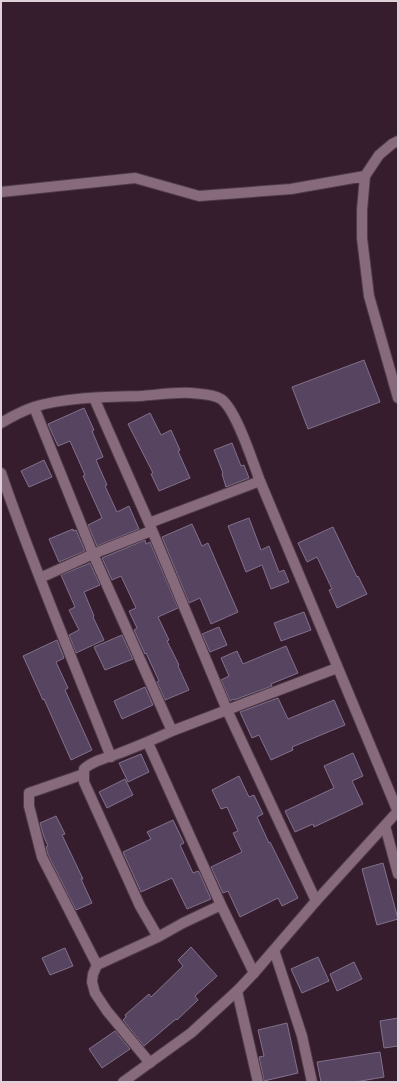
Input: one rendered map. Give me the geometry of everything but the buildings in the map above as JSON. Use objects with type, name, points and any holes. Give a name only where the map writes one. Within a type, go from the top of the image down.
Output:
[{"type":"street","points":[[398,141],[379,155],[364,176],[362,210],[362,238],[369,296],[398,398]]},
{"type":"street","points":[[1,192],[135,178],[199,196],[291,189],[364,176]]},
{"type":"street","points":[[1,423],[34,407],[57,402],[94,398],[190,393],[210,395],[221,400],[229,407],[250,453],[260,481],[312,604],[337,668],[398,812],[316,901],[237,991],[191,1033],[123,1082]]},
{"type":"street","points":[[94,398],[150,527],[226,710],[316,901]]},
{"type":"street","points":[[34,407],[92,554],[172,731]]},
{"type":"street","points":[[1,473],[15,514],[111,757]]},
{"type":"street","points":[[40,578],[150,527],[260,481]]},
{"type":"street","points":[[158,937],[140,906],[84,782],[84,769],[89,764],[148,743],[172,731],[337,668]]},
{"type":"street","points":[[148,743],[221,905],[254,973]]},
{"type":"street","points":[[84,774],[29,793],[29,806],[42,857],[97,965]]},
{"type":"street","points":[[384,826],[398,874]]},
{"type":"street","points":[[150,1063],[107,1011],[95,993],[92,982],[93,974],[97,965],[158,937],[221,905]]},
{"type":"street","points":[[274,950],[302,1036],[312,1082]]},
{"type":"street","points":[[237,991],[258,1082]]}]
